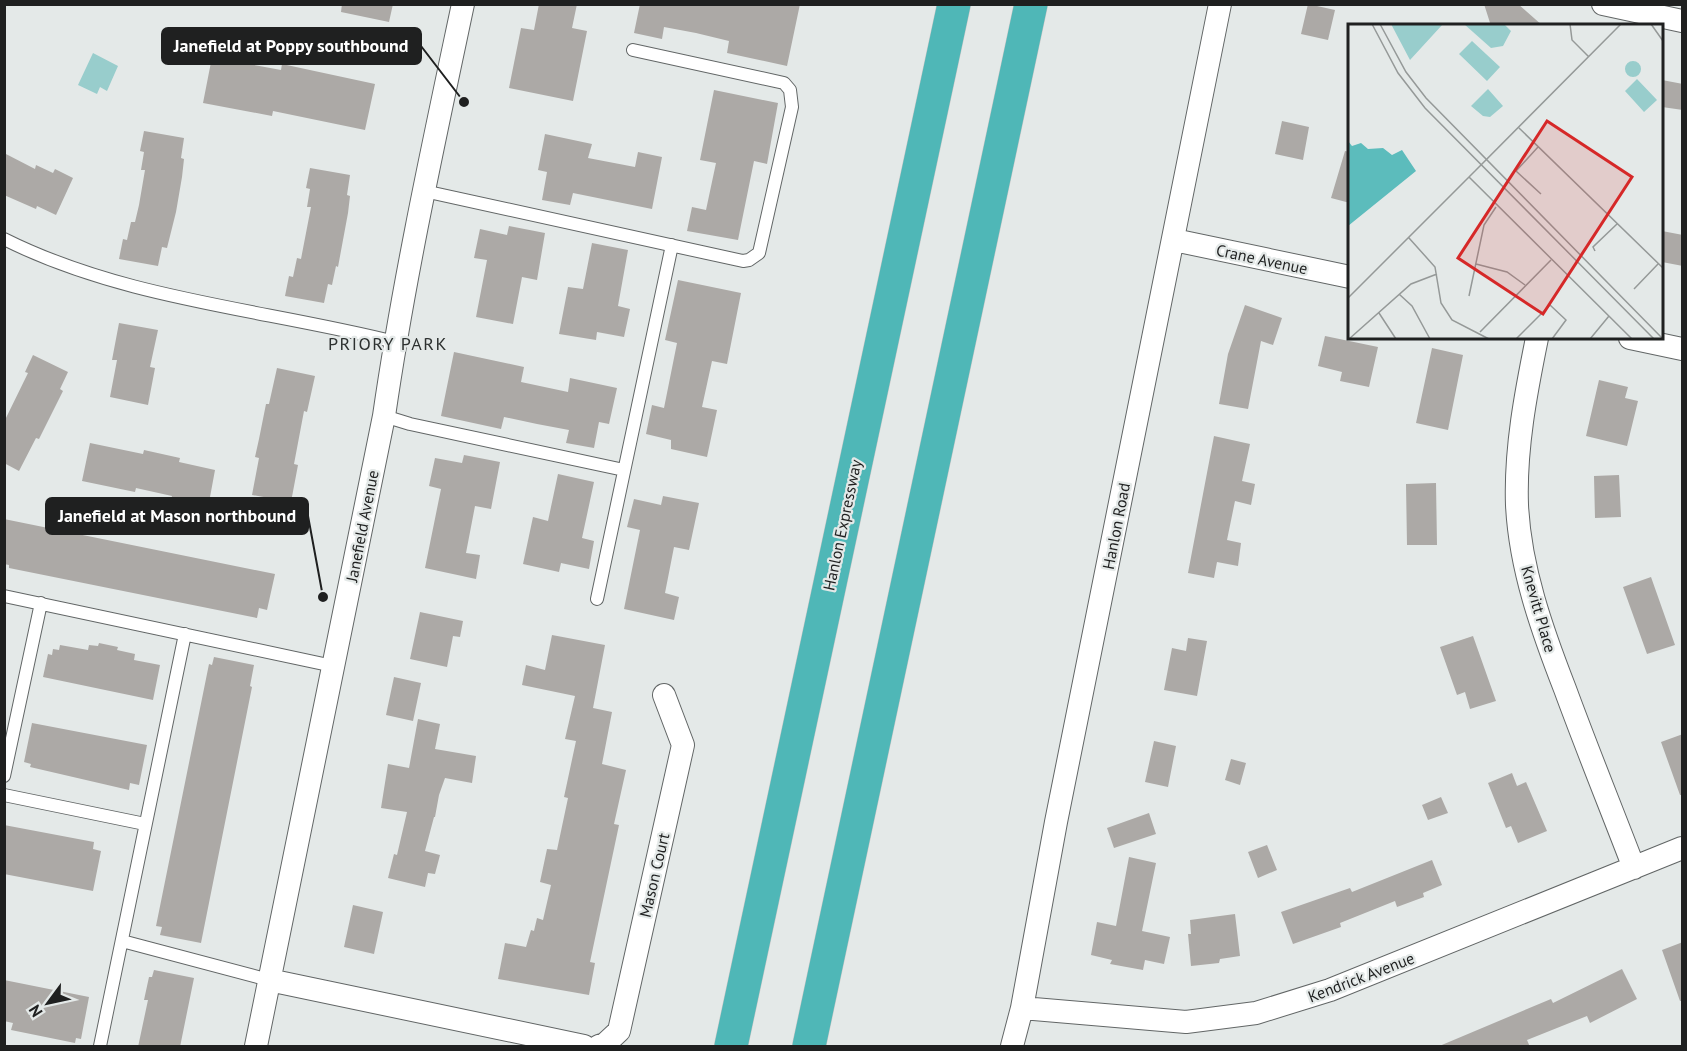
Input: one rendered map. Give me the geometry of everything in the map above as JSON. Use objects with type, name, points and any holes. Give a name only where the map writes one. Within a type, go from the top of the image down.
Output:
[{"type":"highway","name":"Hanlon Expressway","points":[[731,1047],[954,4]]},
{"type":"highway","points":[[809,1047],[1031,4]]},
{"type":"street","name":"Janefield Avenue","points":[[256,1047],[384,416],[394,342],[423,191],[463,4]]},
{"type":"street","name":"Hanlon Road","points":[[1012,1047],[1022,1008],[1056,822],[1220,4]]},
{"type":"street","points":[[1603,4],[1683,21]]},
{"type":"street","name":"Crane Avenue","points":[[1174,240],[1348,277]]},
{"type":"street","name":"Knevitt Place","points":[[1537,339],[1517,465],[1517,506],[1522,549],[1533,596],[1556,665],[1634,868]]},
{"type":"street","points":[[1635,339],[1683,349]]},
{"type":"street","name":"Mason Court","points":[[599,1047],[619,1031],[683,745],[664,695]]},
{"type":"street","name":"Kendrick Avenue","points":[[1022,1008],[1186,1022],[1256,1013],[1330,990],[1683,848]]},
{"type":"street","points":[[269,980],[584,1047]]},
{"type":"lane","points":[[423,191],[743,261],[749,260],[759,253],[792,107],[790,90],[784,83],[633,50]]},
{"type":"lane","points":[[4,239],[69,266],[162,294],[394,342]]},
{"type":"lane","points":[[597,598],[672,245]]},
{"type":"lane","points":[[384,416],[410,424],[624,470]]},
{"type":"lane","points":[[4,596],[333,666]]},
{"type":"lane","points":[[4,776],[41,603]]},
{"type":"lane","points":[[100,1047],[185,633]]},
{"type":"lane","points":[[4,795],[145,824]]},
{"type":"lane","points":[[122,941],[269,980]]},
{"type":"shaded area","points":[[93,53],[118,66],[107,91],[100,87],[97,94],[78,85]]},
{"type":"building","points":[[342,4],[393,4],[389,22],[341,12]]},
{"type":"building","points":[[539,4],[577,4],[572,28],[587,31],[573,101],[509,88],[521,28],[534,30]]},
{"type":"building","points":[[640,4],[800,4],[787,66],[727,53],[729,41],[696,33],[664,27],[662,39],[634,33]]},
{"type":"building","points":[[1308,4],[1335,10],[1328,40],[1301,34]]},
{"type":"building","points":[[1484,4],[1518,4],[1541,24],[1490,24]]},
{"type":"building","points":[[212,57],[281,70],[282,64],[375,84],[365,130],[273,111],[272,116],[203,103]]},
{"type":"building","points":[[1663,80],[1683,84],[1683,110],[1663,107]]},
{"type":"building","points":[[714,90],[778,103],[767,164],[754,161],[738,240],[687,231],[692,207],[706,210],[716,163],[700,160]]},
{"type":"building","points":[[1282,121],[1309,127],[1303,160],[1275,154]]},
{"type":"building","points":[[144,131],[184,138],[181,158],[184,159],[176,212],[167,248],[162,247],[158,266],[119,259],[123,239],[127,240],[131,222],[135,222],[139,205],[145,170],[141,170],[144,152],[140,151]]},
{"type":"building","points":[[545,134],[592,144],[588,158],[635,167],[638,152],[662,157],[652,209],[573,193],[570,205],[542,200],[547,172],[538,170]]},
{"type":"building","points":[[1345,151],[1348,152],[1348,202],[1331,198]]},
{"type":"building","points":[[4,153],[35,169],[36,165],[53,173],[55,169],[73,178],[56,215],[4,195]]},
{"type":"building","points":[[310,168],[350,175],[347,195],[350,196],[348,213],[338,267],[336,266],[332,285],[328,284],[324,303],[285,296],[289,276],[293,277],[297,258],[301,259],[311,207],[307,207],[310,189],[306,188]]},
{"type":"building","points":[[509,226],[545,233],[537,280],[522,277],[513,324],[476,317],[487,260],[474,258],[480,229],[507,235]]},
{"type":"building","points":[[1663,231],[1683,235],[1683,266],[1663,262]]},
{"type":"building","points":[[592,243],[628,250],[618,306],[630,309],[624,337],[597,332],[596,340],[559,334],[568,287],[583,289]]},
{"type":"building","points":[[678,280],[741,293],[727,364],[712,361],[702,407],[717,410],[707,457],[671,449],[671,440],[646,434],[652,405],[664,408],[677,343],[665,340]]},
{"type":"building","points":[[1245,305],[1282,318],[1273,345],[1261,341],[1248,409],[1219,404],[1228,354]]},
{"type":"building","points":[[119,323],[158,330],[150,367],[155,368],[148,405],[110,397],[117,360],[112,360]]},
{"type":"building","points":[[1325,336],[1378,347],[1369,387],[1340,381],[1342,372],[1318,366]]},
{"type":"building","points":[[1432,348],[1463,355],[1448,430],[1416,423]]},
{"type":"building","points":[[454,352],[524,367],[521,382],[568,392],[570,378],[617,388],[609,424],[599,422],[594,448],[566,443],[569,430],[504,417],[501,429],[441,416]]},
{"type":"building","points":[[33,355],[68,372],[60,389],[63,391],[39,439],[36,438],[19,471],[4,463],[4,422],[28,373],[25,372]]},
{"type":"building","points":[[277,368],[315,376],[307,412],[304,411],[294,464],[298,465],[291,502],[252,495],[259,458],[255,457],[266,404],[269,404]]},
{"type":"building","points":[[1599,380],[1628,387],[1625,398],[1638,401],[1627,446],[1586,436]]},
{"type":"building","points":[[1214,436],[1250,444],[1242,481],[1255,484],[1251,505],[1235,501],[1227,540],[1241,543],[1238,566],[1217,562],[1214,578],[1188,573]]},
{"type":"building","points":[[90,443],[143,454],[144,450],[180,458],[179,462],[215,470],[208,508],[171,500],[172,496],[136,488],[135,492],[82,481]]},
{"type":"building","points":[[464,455],[500,462],[491,509],[475,506],[466,553],[480,555],[476,579],[425,568],[441,489],[429,486],[435,458],[462,463]]},
{"type":"building","points":[[558,474],[594,482],[582,538],[594,541],[589,569],[561,563],[559,572],[523,564],[533,517],[548,521]]},
{"type":"building","points":[[1619,475],[1621,517],[1595,518],[1594,476]]},
{"type":"building","points":[[1436,483],[1437,545],[1407,545],[1406,484]]},
{"type":"building","points":[[663,496],[699,503],[689,550],[674,547],[665,593],[679,597],[674,620],[624,609],[640,530],[627,527],[634,499],[661,505]]},
{"type":"building","points":[[4,519],[275,574],[267,610],[259,608],[257,618],[9,568],[9,565],[4,564]]},
{"type":"building","points":[[1651,577],[1675,645],[1647,654],[1623,587]]},
{"type":"building","points":[[420,612],[463,621],[460,637],[453,636],[447,667],[410,659]]},
{"type":"building","points":[[552,635],[605,645],[593,708],[612,712],[602,764],[626,770],[614,824],[619,825],[590,962],[595,963],[589,995],[498,979],[505,943],[526,947],[531,930],[534,931],[537,918],[543,920],[551,885],[540,882],[547,849],[557,850],[568,798],[564,797],[576,741],[565,739],[575,696],[522,685],[526,665],[545,670]]},
{"type":"building","points":[[1473,636],[1496,701],[1470,709],[1465,692],[1457,695],[1440,647]]},
{"type":"building","points":[[1188,638],[1207,641],[1197,696],[1164,690],[1172,648],[1186,651]]},
{"type":"building","points":[[99,643],[135,654],[134,660],[160,665],[153,700],[43,677],[48,654],[52,655],[53,649],[59,650],[60,645],[88,650],[89,645],[98,646]]},
{"type":"building","points":[[214,657],[254,665],[250,686],[252,687],[201,943],[160,935],[162,927],[156,926],[209,664],[212,665]]},
{"type":"building","points":[[394,677],[421,683],[413,721],[386,715]]},
{"type":"building","points":[[418,719],[440,724],[435,749],[476,756],[472,783],[445,778],[425,851],[440,855],[435,874],[428,873],[425,887],[388,878],[394,854],[397,855],[407,812],[381,808],[388,764],[409,768]]},
{"type":"building","points":[[32,723],[147,745],[139,785],[130,783],[129,790],[30,767],[31,764],[24,762]]},
{"type":"building","points":[[1683,734],[1683,795],[1680,795],[1661,742]]},
{"type":"building","points":[[1154,741],[1176,746],[1168,787],[1145,782]]},
{"type":"building","points":[[1231,759],[1246,763],[1240,785],[1225,780]]},
{"type":"building","points":[[1512,773],[1517,786],[1526,782],[1547,831],[1518,843],[1511,826],[1506,828],[1488,783]]},
{"type":"building","points":[[1441,797],[1448,813],[1428,820],[1422,805]]},
{"type":"building","points":[[1149,813],[1156,834],[1114,848],[1107,828]]},
{"type":"building","points":[[4,825],[94,842],[93,849],[101,851],[93,891],[4,874]]},
{"type":"building","points":[[1267,845],[1277,870],[1258,878],[1248,852]]},
{"type":"building","points":[[1129,857],[1156,863],[1142,931],[1170,937],[1164,964],[1145,960],[1143,970],[1110,964],[1112,960],[1091,955],[1097,922],[1116,926]]},
{"type":"building","points":[[1432,860],[1442,885],[1423,893],[1424,897],[1397,907],[1395,901],[1340,923],[1341,927],[1293,944],[1281,912],[1350,888],[1352,892]]},
{"type":"building","points":[[353,905],[383,912],[374,954],[344,947]]},
{"type":"building","points":[[1235,914],[1240,956],[1220,959],[1219,963],[1191,966],[1188,934],[1191,934],[1190,920]]},
{"type":"building","points":[[1683,942],[1683,1001],[1680,1001],[1662,950]]},
{"type":"building","points":[[1622,969],[1637,999],[1590,1023],[1587,1016],[1527,1040],[1530,1047],[1437,1047],[1551,999],[1553,1003]]},
{"type":"building","points":[[154,970],[194,978],[180,1047],[138,1047],[148,1000],[144,1000],[149,977],[152,977]]},
{"type":"building","points":[[4,980],[89,997],[81,1039],[76,1038],[75,1043],[11,1030],[13,1023],[4,1021]]},
{"type":"place","name":"Janefield at Poppy southbound","points":[[464,102]]},
{"type":"place","name":"Janefield at Mason northbound","points":[[323,597]]},
{"type":"district","name":"PRIORY PARK","points":[[388,344]]}]
